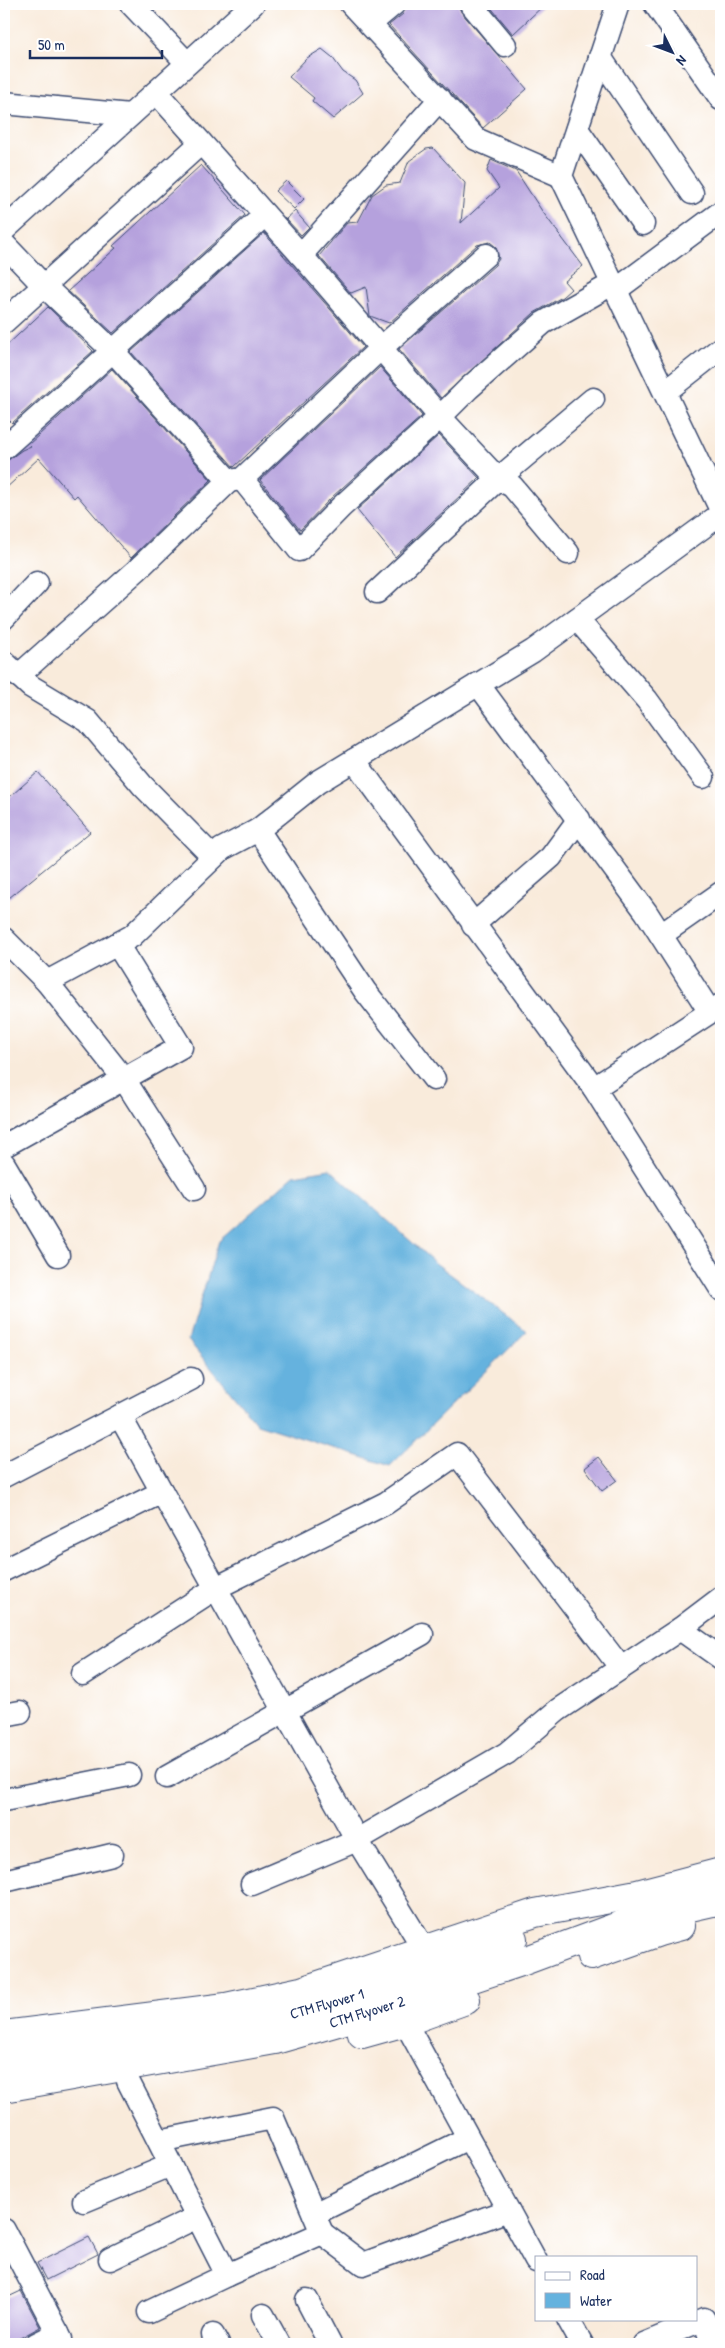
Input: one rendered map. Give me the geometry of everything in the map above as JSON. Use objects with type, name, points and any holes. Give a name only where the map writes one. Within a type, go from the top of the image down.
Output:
[{"type":"main road","points":[[4,2035],[226,2007],[301,1991],[535,1913],[637,1894],[721,1872]]},
{"type":"main road","name":"CTM Flyover 1","points":[[4,2060],[138,2042],[285,2017],[359,1996],[637,1894]]},
{"type":"main road","name":"CTM Flyover 2","points":[[4,2088],[274,2040],[371,2012],[524,1961],[637,1919],[721,1900]]},
{"type":"main road","points":[[4,2101],[249,2060],[320,2045],[404,2022],[659,1932],[721,1917]]},
{"type":"street","points":[[131,4],[187,63]]},
{"type":"street","points":[[4,230],[253,4]]},
{"type":"street","points":[[351,4],[476,139],[561,176],[721,510]]},
{"type":"street","points":[[370,24],[394,4]]},
{"type":"street","points":[[471,4],[505,45]]},
{"type":"street","points":[[561,176],[618,4]]},
{"type":"street","points":[[655,4],[717,85]]},
{"type":"street","points":[[600,57],[692,192]]},
{"type":"street","points":[[156,92],[301,255],[440,417],[498,479],[512,486],[568,553]]},
{"type":"street","points":[[301,255],[440,99]]},
{"type":"street","points":[[4,103],[130,115]]},
{"type":"street","points":[[577,129],[643,224]]},
{"type":"street","points":[[4,322],[200,143]]},
{"type":"street","points":[[4,244],[43,286],[112,350],[299,550],[341,507],[469,388],[543,323],[614,287],[721,212]]},
{"type":"street","points":[[4,448],[265,215]]},
{"type":"street","points":[[213,858],[143,786],[88,721],[30,686],[11,669],[137,570],[486,255]]},
{"type":"street","points":[[665,392],[721,348]]},
{"type":"street","points":[[378,592],[498,479],[593,399]]},
{"type":"street","points":[[47,982],[132,936],[222,849],[258,830],[318,782],[533,651],[721,514]]},
{"type":"street","points":[[4,618],[38,583]]},
{"type":"street","points":[[577,619],[647,700],[703,778]]},
{"type":"street","points":[[478,684],[579,819],[661,936],[716,1009],[594,1088]]},
{"type":"street","points":[[354,760],[594,1088],[721,1289]]},
{"type":"street","points":[[473,925],[551,857],[579,819]]},
{"type":"street","points":[[258,830],[365,991],[434,1079]]},
{"type":"street","points":[[661,936],[721,893]]},
{"type":"street","points":[[4,939],[47,982],[124,1079],[194,1189]]},
{"type":"street","points":[[4,1146],[181,1046],[117,944]]},
{"type":"street","points":[[4,1164],[58,1255]]},
{"type":"street","points":[[4,1476],[191,1379]]},
{"type":"street","points":[[120,1416],[357,1840],[424,1949]]},
{"type":"street","points":[[83,1674],[216,1588],[386,1503],[458,1454],[621,1668]]},
{"type":"street","points":[[4,1570],[162,1492]]},
{"type":"street","points":[[252,1884],[357,1840],[507,1753],[558,1710],[680,1629],[721,1598]]},
{"type":"street","points":[[680,1629],[721,1658]]},
{"type":"street","points":[[166,1777],[422,1634]]},
{"type":"street","points":[[4,1800],[129,1775]]},
{"type":"street","points":[[4,1882],[112,1855]]},
{"type":"street","points":[[404,2022],[535,2259]]},
{"type":"street","points":[[128,2081],[227,2275]]},
{"type":"street","points":[[158,2141],[273,2118],[318,2223],[363,2264],[508,2210]]},
{"type":"street","points":[[149,2312],[227,2275],[468,2138]]},
{"type":"street","points":[[84,2201],[171,2165]]},
{"type":"street","points":[[110,2258],[197,2217]]},
{"type":"street","points":[[4,2230],[59,2336],[36,2344]]},
{"type":"street","points":[[308,2300],[330,2344]]},
{"type":"street","points":[[263,2315],[279,2344]]},
{"type":"street","points":[[644,2344],[704,2318],[715,2342]]},
{"type":"street","points":[[569,2320],[582,2344]]},
{"type":"water","points":[[330,1169],[434,1262],[527,1331],[390,1466],[257,1424],[188,1340],[219,1241],[294,1175]]},
{"type":"building","points":[[407,4],[458,4],[461,12],[527,89],[483,128],[389,25],[403,14]]},
{"type":"building","points":[[488,4],[545,4],[513,34]]},
{"type":"building","points":[[322,49],[332,57],[343,72],[355,80],[363,93],[333,119],[312,101],[314,98],[289,77],[307,58]]},
{"type":"building","points":[[433,148],[465,183],[461,223],[499,188],[487,171],[491,160],[516,171],[542,211],[583,266],[564,281],[571,289],[562,297],[534,313],[441,398],[399,349],[495,265],[499,259],[496,247],[490,242],[477,245],[389,323],[370,316],[366,287],[351,293],[319,256],[347,223],[358,222],[372,195],[386,185],[400,183],[409,161],[426,149]]},
{"type":"building","points":[[201,165],[245,215],[113,333],[68,291],[116,248],[113,246]]},
{"type":"building","points":[[286,181],[304,199],[294,209],[275,191]]},
{"type":"building","points":[[295,211],[309,227],[301,235],[286,219]]},
{"type":"building","points":[[264,233],[363,347],[234,467],[131,352]]},
{"type":"building","points":[[48,307],[93,351],[12,423],[4,415],[4,348]]},
{"type":"building","points":[[380,367],[422,416],[332,497],[300,530],[260,480]]},
{"type":"building","points":[[112,369],[211,480],[131,558],[77,495],[74,498],[39,458],[4,490],[4,463],[31,446],[29,444]]},
{"type":"building","points":[[439,435],[479,478],[395,557],[357,510]]},
{"type":"building","points":[[38,772],[90,832],[4,902],[4,802]]},
{"type":"building","points":[[599,1457],[617,1480],[602,1491],[585,1468]]},
{"type":"building","points":[[89,2237],[98,2254],[46,2280],[37,2263]]},
{"type":"building","points":[[21,2291],[40,2327],[9,2344],[4,2344],[4,2299]]}]
